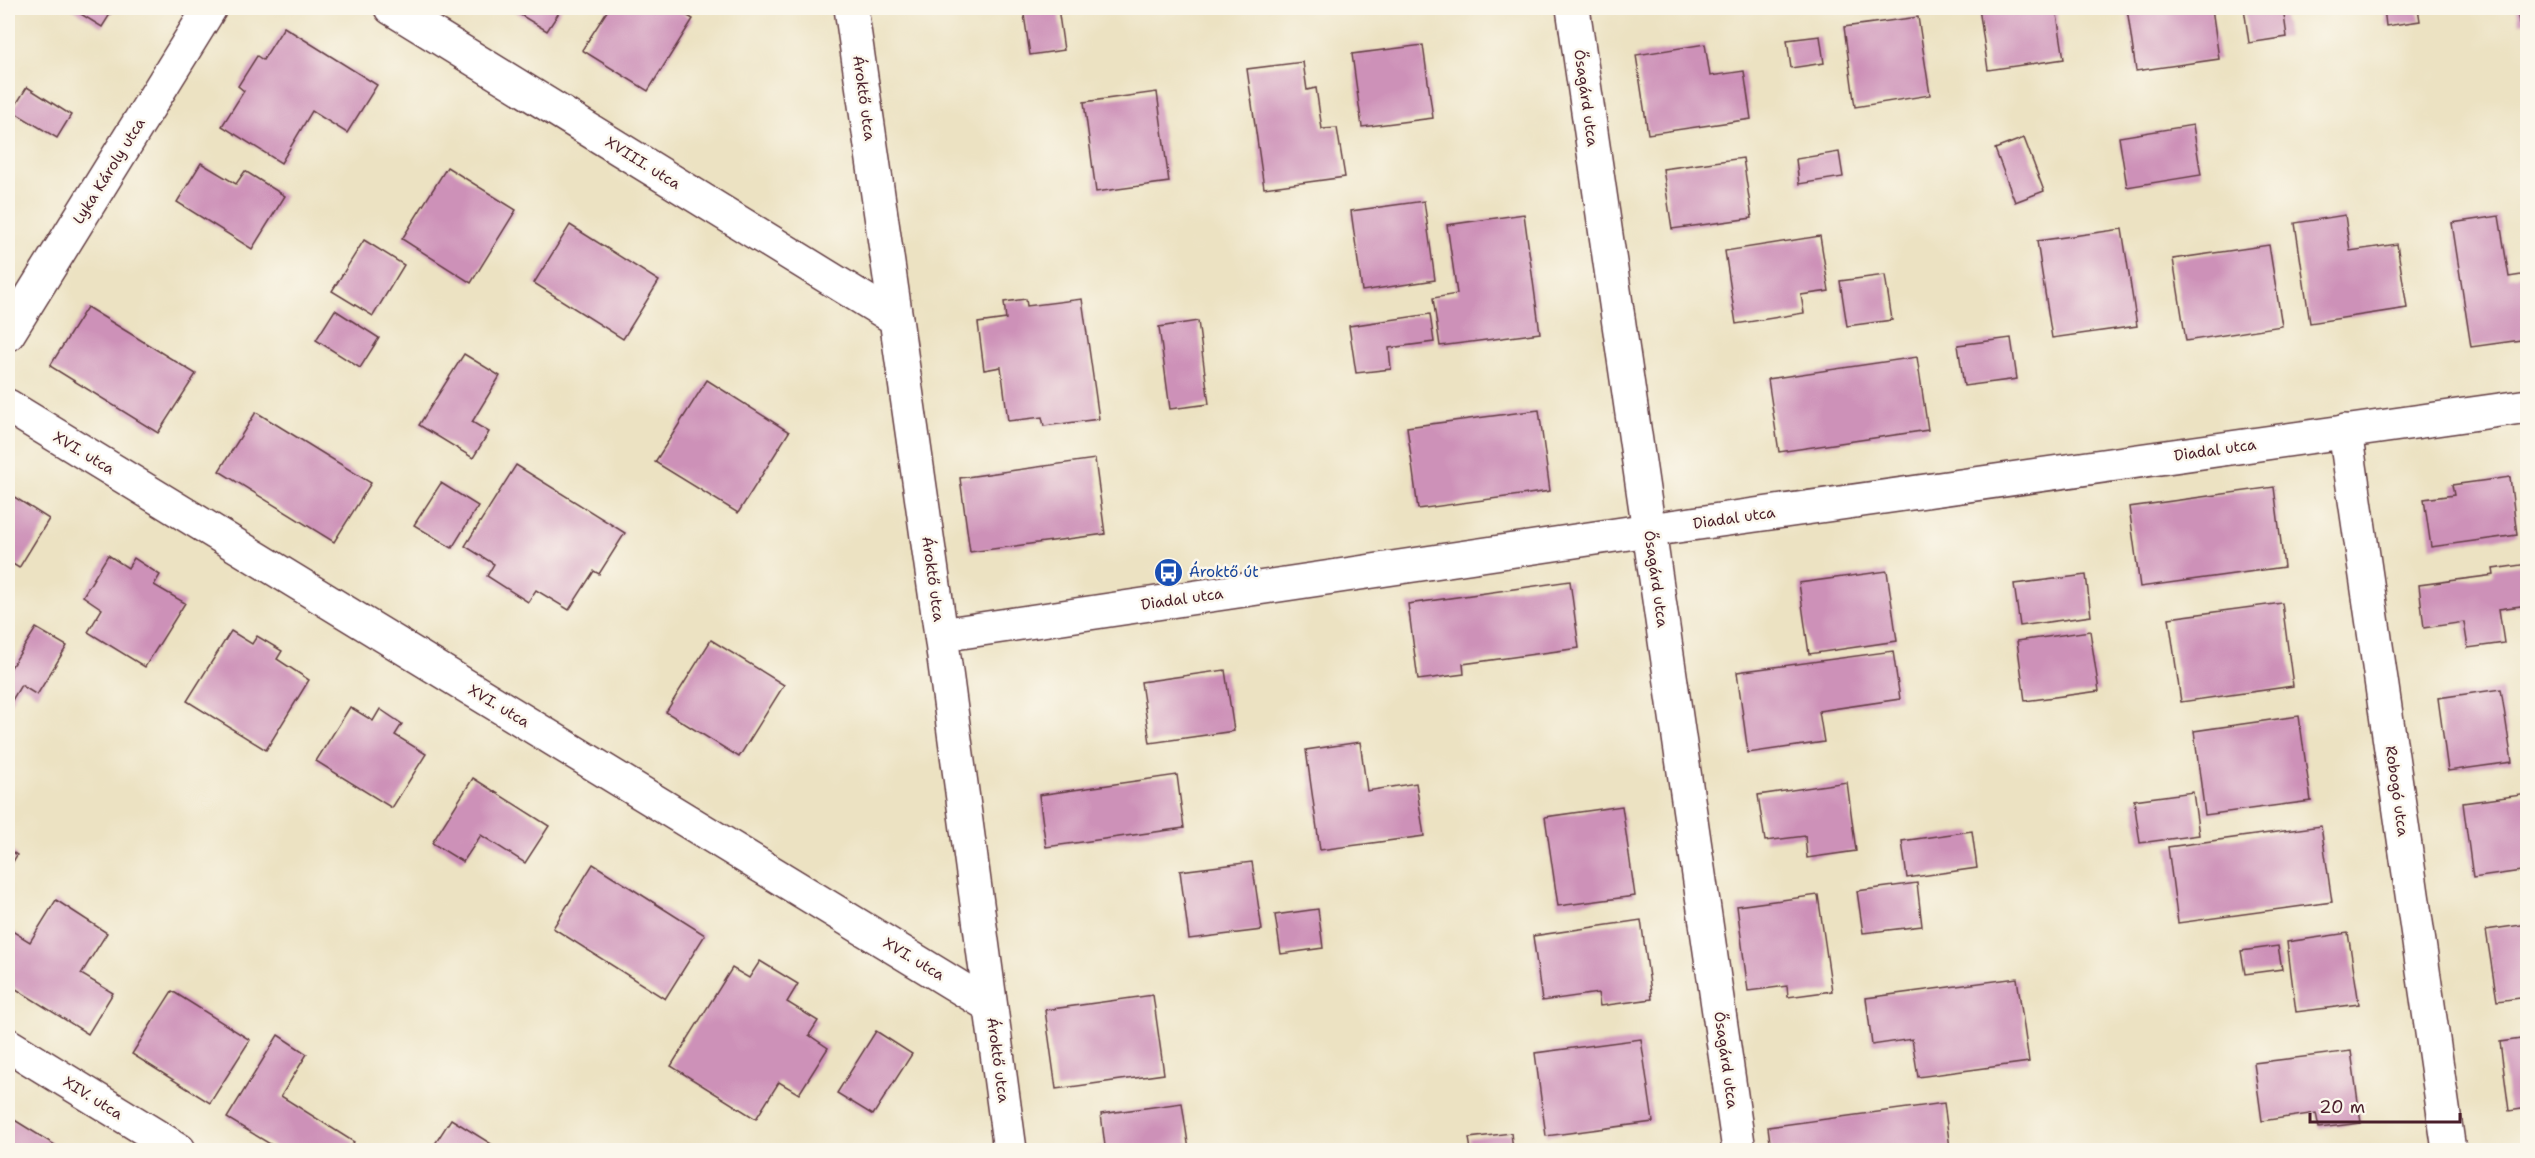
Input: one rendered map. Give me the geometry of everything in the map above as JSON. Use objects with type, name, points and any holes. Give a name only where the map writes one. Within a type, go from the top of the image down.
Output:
[{"type":"street","name":"Lyka Károly utca","points":[[8,334],[210,8]]},
{"type":"street","name":"XVIII. utca","points":[[391,8],[896,319]]},
{"type":"street","name":"Ároktő utca","points":[[851,8],[941,635],[1010,1150]]},
{"type":"street","name":"Ősagárd utca","points":[[1573,8],[1739,1150]]},
{"type":"street","name":"XVI. utca","points":[[8,406],[990,1006]]},
{"type":"street","name":"Diadal utca","points":[[941,635],[1649,530],[2528,406]]},
{"type":"street","name":"Robogó utca","points":[[2345,431],[2449,1150]]},
{"type":"street","name":"XIV. utca","points":[[8,1045],[178,1150]]},
{"type":"building","points":[[71,8],[114,8],[102,27]]},
{"type":"building","points":[[509,8],[562,8],[547,31]]},
{"type":"building","points":[[609,8],[674,8],[693,19],[648,91],[582,50]]},
{"type":"building","points":[[1023,8],[1058,8],[1064,50],[1030,55]]},
{"type":"building","points":[[1979,8],[2056,8],[2064,59],[1988,70]]},
{"type":"building","points":[[2127,8],[2212,8],[2219,59],[2136,71]]},
{"type":"building","points":[[2244,8],[2283,8],[2287,37],[2249,43]]},
{"type":"building","points":[[2384,8],[2418,8],[2420,21],[2386,26]]},
{"type":"building","points":[[2517,8],[2528,8],[2528,22],[2519,23]]},
{"type":"building","points":[[1918,17],[1930,95],[1855,107],[1844,27]]},
{"type":"building","points":[[284,27],[377,85],[347,133],[312,111],[281,163],[222,126],[244,91],[238,86],[257,56],[263,60]]},
{"type":"building","points":[[1820,36],[1824,63],[1791,68],[1787,40]]},
{"type":"building","points":[[1705,44],[1710,76],[1744,71],[1751,119],[1648,134],[1636,55]]},
{"type":"building","points":[[1423,45],[1433,118],[1362,127],[1352,54]]},
{"type":"building","points":[[1303,62],[1307,90],[1316,88],[1322,129],[1337,128],[1345,177],[1264,188],[1247,69]]},
{"type":"building","points":[[27,87],[71,115],[57,138],[12,111]]},
{"type":"building","points":[[1157,92],[1169,182],[1096,192],[1084,102]]},
{"type":"building","points":[[2193,125],[2201,175],[2127,187],[2119,137]]},
{"type":"building","points":[[2024,138],[2044,191],[2015,202],[1995,149]]},
{"type":"building","points":[[1839,152],[1843,177],[1799,184],[1796,159]]},
{"type":"building","points":[[1743,158],[1752,218],[1672,229],[1663,169]]},
{"type":"building","points":[[201,163],[236,184],[245,171],[285,196],[252,249],[177,202]]},
{"type":"building","points":[[447,167],[516,210],[471,283],[402,239]]},
{"type":"building","points":[[1424,201],[1435,280],[1362,291],[1351,211]]},
{"type":"building","points":[[1524,214],[1540,333],[1440,346],[1433,298],[1457,294],[1447,225]]},
{"type":"building","points":[[2345,215],[2350,251],[2397,244],[2407,308],[2310,323],[2295,223]]},
{"type":"building","points":[[2499,216],[2509,277],[2528,274],[2528,339],[2471,347],[2452,223]]},
{"type":"building","points":[[570,225],[659,281],[623,339],[534,283]]},
{"type":"building","points":[[2122,229],[2137,326],[2052,338],[2037,241]]},
{"type":"building","points":[[1820,236],[1829,291],[1801,295],[1804,313],[1736,324],[1725,251]]},
{"type":"building","points":[[364,240],[404,265],[373,316],[332,291]]},
{"type":"building","points":[[2269,245],[2282,326],[2186,341],[2173,259]]},
{"type":"building","points":[[1885,275],[1892,320],[1847,326],[1840,281]]},
{"type":"building","points":[[1026,299],[1027,306],[1082,299],[1099,419],[1044,426],[1042,417],[1008,421],[1001,367],[984,370],[978,323],[1006,319],[1004,302]]},
{"type":"building","points":[[87,307],[196,374],[158,433],[50,366]]},
{"type":"building","points":[[335,310],[379,338],[360,368],[316,340]]},
{"type":"building","points":[[1430,314],[1434,342],[1389,348],[1391,369],[1356,373],[1349,326]]},
{"type":"building","points":[[1198,321],[1209,404],[1170,409],[1159,327]]},
{"type":"building","points":[[2011,338],[2017,379],[1964,386],[1958,345]]},
{"type":"building","points":[[464,354],[500,376],[472,422],[489,432],[473,458],[419,425]]},
{"type":"building","points":[[1917,357],[1928,430],[1779,452],[1768,379]]},
{"type":"building","points":[[707,380],[789,432],[738,513],[655,462]]},
{"type":"building","points":[[1539,410],[1550,491],[1418,509],[1407,427]]},
{"type":"building","points":[[256,412],[371,483],[334,542],[219,471]]},
{"type":"building","points":[[1095,459],[1105,534],[970,552],[960,478]]},
{"type":"building","points":[[516,465],[625,533],[599,574],[594,571],[569,610],[536,590],[528,602],[487,576],[494,564],[465,546]]},
{"type":"building","points":[[2510,477],[2517,535],[2431,547],[2424,499],[2454,495],[2452,485]]},
{"type":"building","points":[[441,483],[478,506],[452,548],[414,525]]},
{"type":"building","points":[[2274,487],[2284,567],[2140,587],[2129,507]]},
{"type":"building","points":[[8,493],[49,519],[19,568],[8,561]]},
{"type":"building","points":[[108,555],[128,568],[134,558],[160,575],[154,585],[185,603],[145,667],[88,632],[102,609],[83,596]]},
{"type":"building","points":[[2528,564],[2528,605],[2499,609],[2504,643],[2468,648],[2464,622],[2424,628],[2419,585],[2494,575],[2493,569]]},
{"type":"building","points":[[1887,571],[1897,641],[1809,654],[1799,583]]},
{"type":"building","points":[[2086,575],[2091,616],[2020,626],[2014,584]]},
{"type":"building","points":[[1570,581],[1579,648],[1463,664],[1464,674],[1418,680],[1408,604]]},
{"type":"building","points":[[2282,603],[2293,686],[2181,702],[2169,618]]},
{"type":"building","points":[[36,628],[67,646],[37,695],[21,685],[8,707],[8,672]]},
{"type":"building","points":[[231,631],[252,644],[257,636],[282,651],[277,659],[309,680],[266,750],[187,701]]},
{"type":"building","points":[[2090,631],[2099,691],[2025,701],[2017,641]]},
{"type":"building","points":[[711,640],[784,685],[739,757],[666,712]]},
{"type":"building","points":[[1893,651],[1900,699],[1819,711],[1824,742],[1748,753],[1737,672]]},
{"type":"building","points":[[1225,670],[1234,731],[1150,743],[1141,682]]},
{"type":"building","points":[[2501,689],[2512,762],[2448,771],[2438,698]]},
{"type":"building","points":[[350,707],[373,721],[380,709],[402,724],[395,735],[426,754],[392,808],[316,761]]},
{"type":"building","points":[[2299,716],[2311,801],[2205,815],[2194,731]]},
{"type":"building","points":[[1360,742],[1367,791],[1416,783],[1424,836],[1320,850],[1306,750]]},
{"type":"building","points":[[1177,775],[1184,828],[1046,847],[1039,795]]},
{"type":"building","points":[[473,778],[549,826],[525,863],[481,835],[463,862],[432,843]]},
{"type":"building","points":[[1847,782],[1856,851],[1807,858],[1805,836],[1765,841],[1758,795]]},
{"type":"building","points":[[2193,792],[2199,835],[2140,843],[2134,800]]},
{"type":"building","points":[[2528,794],[2528,870],[2473,878],[2463,803]]},
{"type":"building","points":[[1622,806],[1635,896],[1558,906],[1545,817]]},
{"type":"building","points":[[2321,826],[2332,902],[2178,923],[2168,847]]},
{"type":"building","points":[[1972,831],[1977,868],[1907,878],[1902,841]]},
{"type":"building","points":[[8,849],[17,855],[8,870]]},
{"type":"building","points":[[1252,862],[1262,930],[1189,939],[1180,871]]},
{"type":"building","points":[[593,864],[705,935],[665,999],[553,928]]},
{"type":"building","points":[[1917,883],[1922,926],[1863,933],[1857,891]]},
{"type":"building","points":[[1818,895],[1832,991],[1788,997],[1787,986],[1748,991],[1737,906]]},
{"type":"building","points":[[56,900],[107,933],[81,974],[113,993],[88,1034],[8,984],[9,929],[30,942]]},
{"type":"building","points":[[1318,909],[1323,948],[1281,954],[1275,915]]},
{"type":"building","points":[[1641,920],[1652,999],[1600,1006],[1598,993],[1542,1001],[1533,936]]},
{"type":"building","points":[[2528,924],[2528,997],[2497,1001],[2486,930]]},
{"type":"building","points":[[2348,933],[2359,1004],[2296,1012],[2287,942]]},
{"type":"building","points":[[2278,946],[2282,969],[2245,974],[2241,951]]},
{"type":"building","points":[[760,961],[798,984],[787,1002],[818,1021],[809,1035],[828,1048],[799,1094],[779,1082],[756,1119],[671,1066],[732,968],[749,978]]},
{"type":"building","points":[[2017,978],[2029,1062],[1918,1077],[1912,1039],[1872,1045],[1866,998]]},
{"type":"building","points":[[172,991],[250,1040],[210,1103],[132,1054]]},
{"type":"building","points":[[1153,995],[1164,1074],[1056,1089],[1045,1010]]},
{"type":"building","points":[[876,1031],[912,1054],[873,1115],[837,1093]]},
{"type":"building","points":[[278,1035],[307,1054],[281,1096],[354,1142],[349,1150],[280,1150],[227,1118]]},
{"type":"building","points":[[2528,1038],[2528,1108],[2509,1111],[2500,1042]]},
{"type":"building","points":[[1641,1039],[1653,1122],[1546,1136],[1535,1053]]},
{"type":"building","points":[[2351,1051],[2361,1123],[2319,1128],[2316,1113],[2262,1121],[2254,1063]]},
{"type":"building","points":[[1182,1103],[1189,1150],[1093,1150],[1092,1148],[1105,1146],[1101,1114]]},
{"type":"building","points":[[1944,1103],[1950,1148],[1771,1150],[1768,1127]]},
{"type":"building","points":[[8,1116],[63,1150],[8,1150]]},
{"type":"building","points":[[451,1119],[501,1150],[431,1150]]},
{"type":"building","points":[[1511,1133],[1513,1150],[1471,1150],[1469,1138]]},
{"type":"place","name":"Ároktő út","points":[[1168,572]]}]
